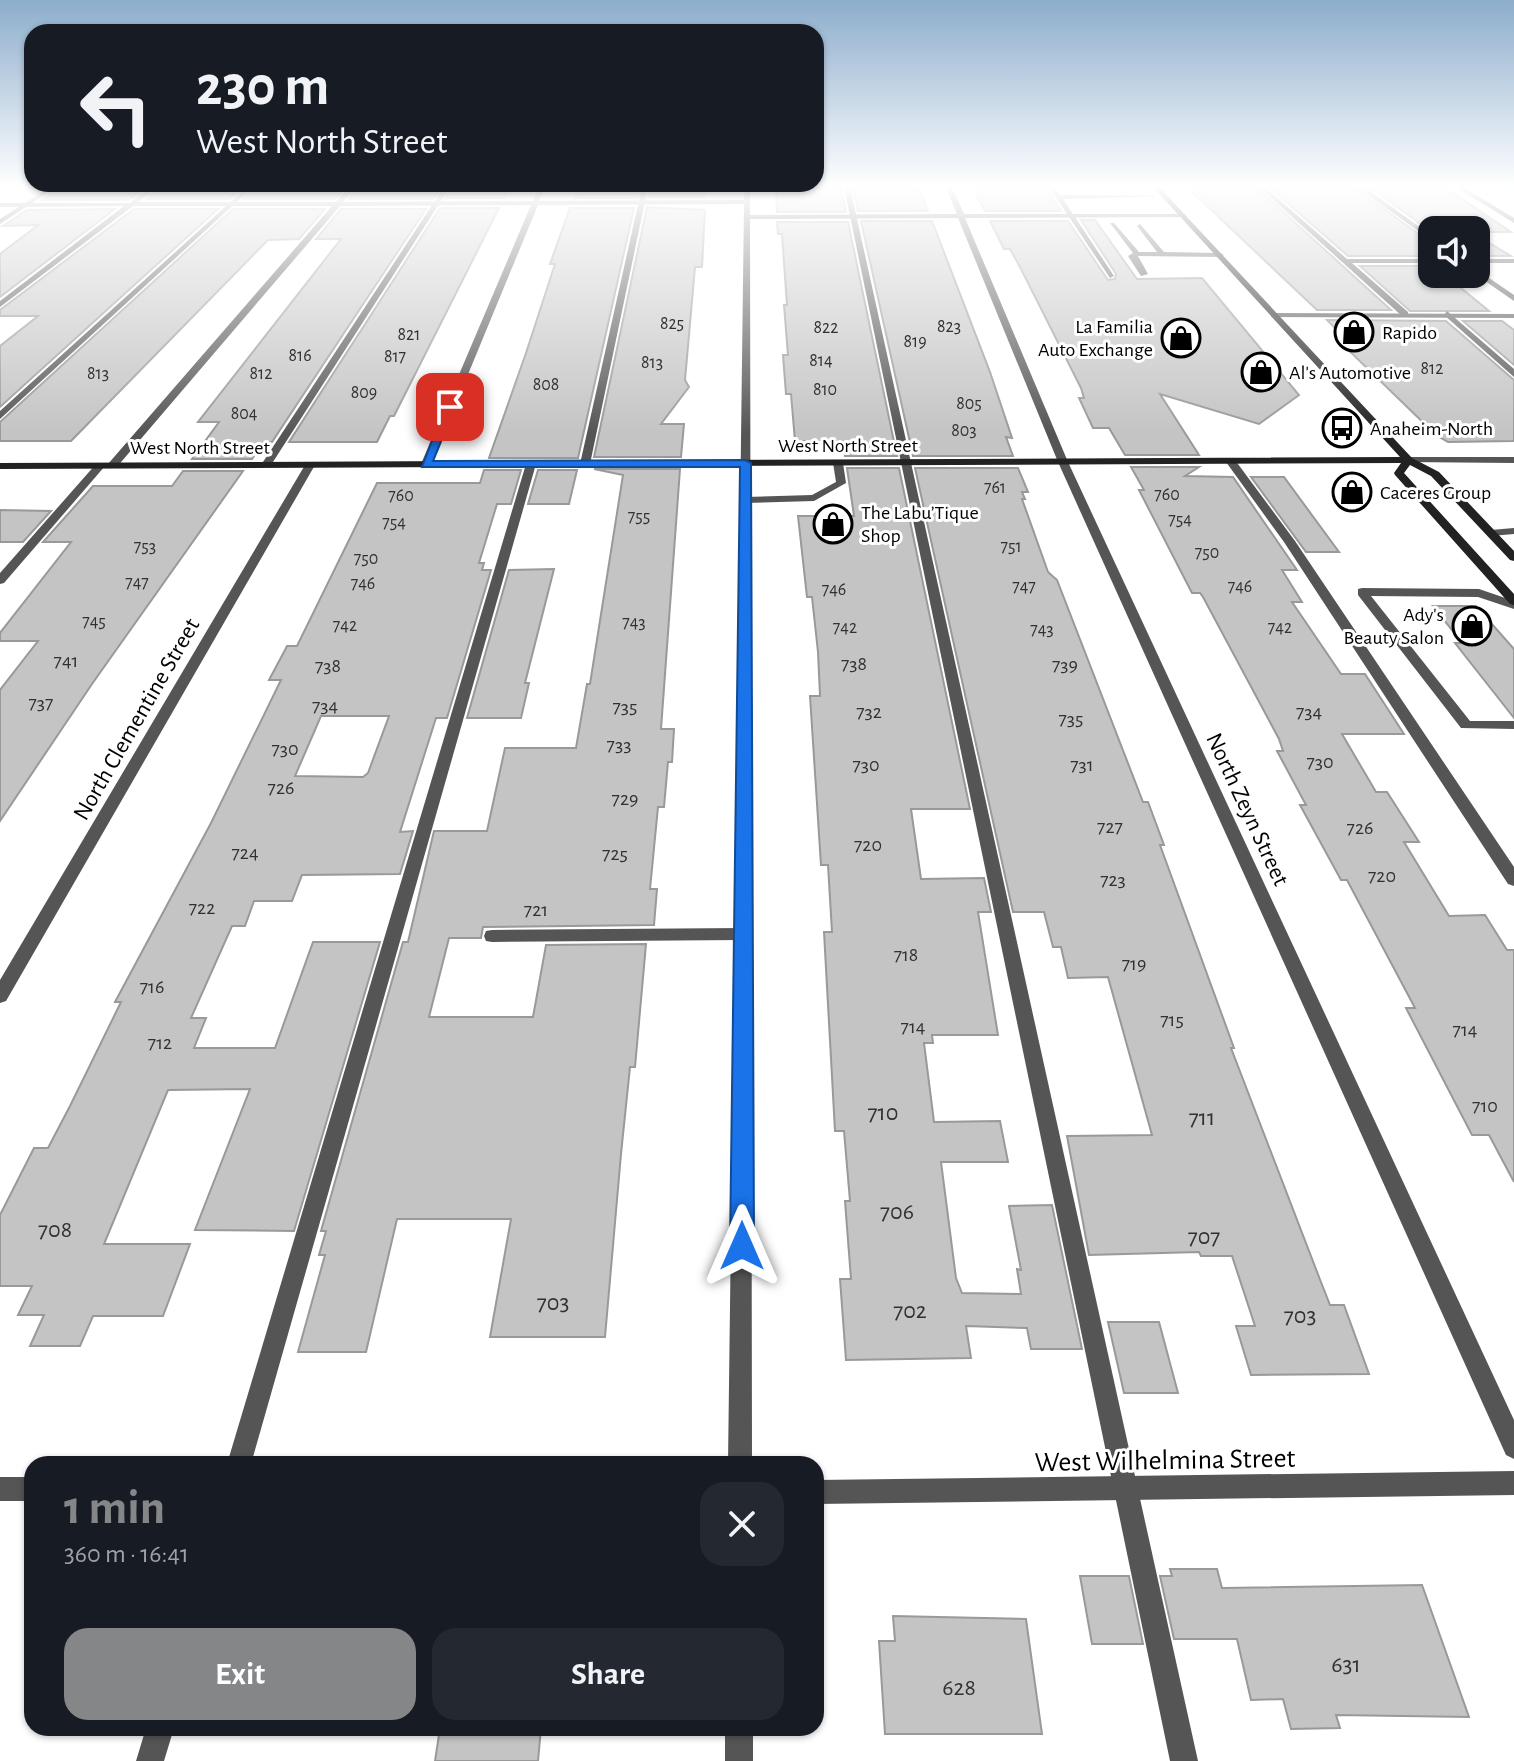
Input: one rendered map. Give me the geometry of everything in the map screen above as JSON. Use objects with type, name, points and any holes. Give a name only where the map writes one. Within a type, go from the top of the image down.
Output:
[{"type":"street","points":[[0,305],[46,269]]},
{"type":"street","points":[[0,416],[160,269]]},
{"type":"street","points":[[0,580],[106,466],[280,269]]},
{"type":"street","points":[[266,465],[394,269]]},
{"type":"street","points":[[426,464],[506,269]]},
{"type":"street","points":[[585,464],[628,269]]},
{"type":"street","points":[[740,1456],[747,269]]},
{"type":"street","points":[[865,269],[1184,1761]]},
{"type":"street","name":"North Zeyn Street","points":[[983,269],[1063,462],[1514,1447]]},
{"type":"street","points":[[1105,269],[1110,276]]},
{"type":"street","points":[[1141,269],[1144,274]]},
{"type":"street","points":[[1233,269],[1408,460],[1435,474],[1514,558]]},
{"type":"street","points":[[1355,269],[1405,314]]},
{"type":"street","points":[[1490,281],[1514,299]]},
{"type":"street","points":[[1447,313],[1514,374]]},
{"type":"street","points":[[1274,315],[1514,313]]},
{"type":"street","points":[[1408,460],[1514,460]]},
{"type":"street","points":[[1408,460],[1399,473],[1514,603]]},
{"type":"street","name":"West North Street","points":[[0,466],[1408,460]]},
{"type":"street","points":[[1231,462],[1289,541],[1514,880]]},
{"type":"street","points":[[745,500],[814,498],[841,483],[838,463]]},
{"type":"street","points":[[241,1456],[531,464]]},
{"type":"street","name":"North Clementine Street","points":[[0,996],[310,465]]},
{"type":"street","points":[[1491,533],[1514,531]]},
{"type":"street","points":[[1514,603],[1479,593],[1362,592],[1466,725],[1514,725]]},
{"type":"street","points":[[492,936],[743,934]]},
{"type":"street","name":"West Wilhelmina Street","points":[[824,1492],[1514,1483]]},
{"type":"street","points":[[0,1489],[24,1489]]},
{"type":"street","points":[[150,1761],[158,1736]]},
{"type":"street","points":[[739,1736],[739,1761]]},
{"type":"building","points":[[0,269],[36,269],[0,297]]},
{"type":"building","points":[[54,269],[152,269],[0,407],[0,346],[38,316],[0,316],[0,310]]},
{"type":"building","points":[[167,269],[239,269],[71,441],[0,441],[0,422]]},
{"type":"building","points":[[317,269],[386,269],[272,442],[263,442],[252,459],[192,459],[219,422],[198,422]]},
{"type":"building","points":[[401,269],[468,269],[394,416],[390,416],[377,442],[289,442]]},
{"type":"building","points":[[553,269],[620,269],[578,458],[489,458]]},
{"type":"building","points":[[634,269],[695,269],[685,380],[689,387],[661,424],[684,424],[681,457],[594,457]]},
{"type":"building","points":[[784,269],[858,269],[897,456],[845,456],[843,441],[795,441],[791,394],[786,394],[783,355],[788,355],[784,305],[787,305]]},
{"type":"building","points":[[872,269],[951,269],[1012,438],[1006,437],[1013,456],[913,456]]},
{"type":"building","points":[[1021,269],[1101,269],[1108,280],[1115,279],[1113,269],[1130,269],[1137,279],[1202,278],[1299,395],[1259,424],[1160,394],[1199,455],[1125,455],[1109,428],[1093,428],[1079,398],[1084,398],[1081,388]]},
{"type":"building","points":[[1274,269],[1346,269],[1391,310],[1317,310]]},
{"type":"building","points":[[1364,269],[1418,269],[1418,288],[1461,288],[1489,311],[1410,311]]},
{"type":"building","points":[[1327,320],[1446,321],[1514,380],[1514,441],[1448,442],[1436,435],[1339,341],[1348,341]]},
{"type":"building","points":[[1463,321],[1502,321],[1514,330],[1514,365]]},
{"type":"building","points":[[1131,467],[1199,467],[1185,476],[1233,477],[1297,570],[1282,570],[1302,602],[1292,602],[1341,674],[1365,674],[1404,734],[1342,734],[1376,792],[1387,792],[1419,842],[1404,842],[1449,916],[1485,915],[1507,950],[1514,950],[1514,1182],[1489,1135],[1472,1135],[1406,1008],[1415,1008],[1347,880],[1341,880],[1300,805],[1306,805],[1277,751],[1283,751],[1279,739],[1203,597],[1200,593],[1192,593],[1139,490],[1144,490]]},
{"type":"building","points":[[847,468],[899,468],[970,809],[911,809],[921,879],[984,878],[991,912],[978,912],[998,1035],[932,1035],[933,1043],[924,1043],[934,1122],[1000,1121],[1008,1162],[941,1162],[956,1278],[962,1293],[1021,1294],[1017,1269],[1021,1270],[1009,1206],[1052,1205],[1082,1349],[1031,1349],[1027,1328],[966,1326],[971,1358],[846,1360],[840,1279],[851,1279],[845,1201],[850,1201],[844,1131],[835,1131],[824,932],[832,932],[828,865],[821,865],[810,696],[820,696],[818,652],[812,597],[807,597],[798,516],[854,516]]},
{"type":"building","points":[[915,468],[1018,468],[1028,492],[1022,492],[1025,499],[1022,499],[1048,572],[1057,580],[1143,802],[1148,802],[1164,845],[1160,845],[1234,1048],[1231,1048],[1319,1277],[1330,1305],[1344,1305],[1369,1374],[1251,1375],[1236,1326],[1255,1326],[1232,1256],[1201,1256],[1199,1252],[1089,1255],[1067,1136],[1152,1135],[1108,977],[1068,978],[1061,947],[1053,947],[1044,912],[1013,912]]},
{"type":"building","points":[[594,469],[680,469],[661,729],[674,729],[664,807],[658,807],[650,889],[657,889],[654,925],[483,927],[481,938],[449,938],[429,1017],[533,1017],[546,945],[646,944],[635,1067],[630,1067],[605,1337],[490,1337],[511,1219],[397,1219],[366,1352],[298,1352],[325,1255],[319,1255],[326,1231],[321,1231],[403,942],[408,942],[434,831],[487,831],[505,748],[576,748],[587,684],[590,684],[623,475]]},
{"type":"building","points":[[484,470],[521,470],[511,504],[497,504],[479,563],[484,563],[482,570],[491,570],[447,718],[436,718],[400,832],[413,831],[400,874],[302,875],[292,901],[254,901],[245,926],[232,926],[191,1018],[206,1018],[194,1048],[275,1048],[313,942],[380,942],[294,1231],[195,1230],[250,1089],[168,1090],[104,1244],[190,1244],[163,1316],[93,1316],[80,1346],[30,1346],[44,1315],[18,1315],[32,1286],[0,1286],[0,1215],[34,1148],[48,1148],[70,1106],[121,1002],[115,1002],[211,823],[281,680],[269,680],[287,646],[297,646],[377,483],[480,483]],"holes":[[[321,716],[389,716],[368,773],[363,777],[295,776]]]},
{"type":"building","points":[[538,470],[577,470],[569,504],[528,504]]},
{"type":"building","points":[[183,471],[243,471],[92,684],[0,821],[0,690],[38,641],[0,641],[0,633],[71,542],[43,542],[93,486],[172,486]]},
{"type":"building","points":[[1251,477],[1284,477],[1339,552],[1306,552]]},
{"type":"building","points":[[0,510],[51,511],[23,542],[0,542]]},
{"type":"building","points":[[554,569],[525,683],[529,683],[521,718],[467,718],[509,570]]},
{"type":"building","points":[[1433,606],[1476,606],[1514,649],[1514,718],[1455,643],[1462,643]]},
{"type":"building","points":[[1108,1322],[1159,1322],[1178,1393],[1124,1393]]},
{"type":"building","points":[[1170,1569],[1217,1569],[1222,1588],[1422,1585],[1469,1717],[1336,1715],[1340,1728],[1291,1729],[1283,1699],[1251,1700],[1237,1639],[1174,1639],[1160,1576],[1172,1576]]},
{"type":"building","points":[[1080,1576],[1129,1576],[1143,1644],[1092,1644]]},
{"type":"building","points":[[893,1616],[1026,1619],[1042,1734],[885,1734],[879,1641],[895,1641]]},
{"type":"building","points":[[439,1736],[540,1736],[538,1761],[435,1761]]},
{"type":"place","name":"Rapido","points":[[1354,332]]},
{"type":"place","name":"La Familia Auto Exchange","points":[[1181,338]]},
{"type":"place","name":"Al's Automotive","points":[[1261,372]]},
{"type":"place","name":"Anaheim-North","points":[[1342,428]]},
{"type":"place","name":"Caceres Group","points":[[1352,492]]},
{"type":"place","name":"The Labu’Tique Shop","points":[[833,524]]},
{"type":"place","name":"Ady's Beauty Salon","points":[[1472,626]]},
{"type":"route","points":[[450,407],[426,464],[745,463],[742,1246]]}]
